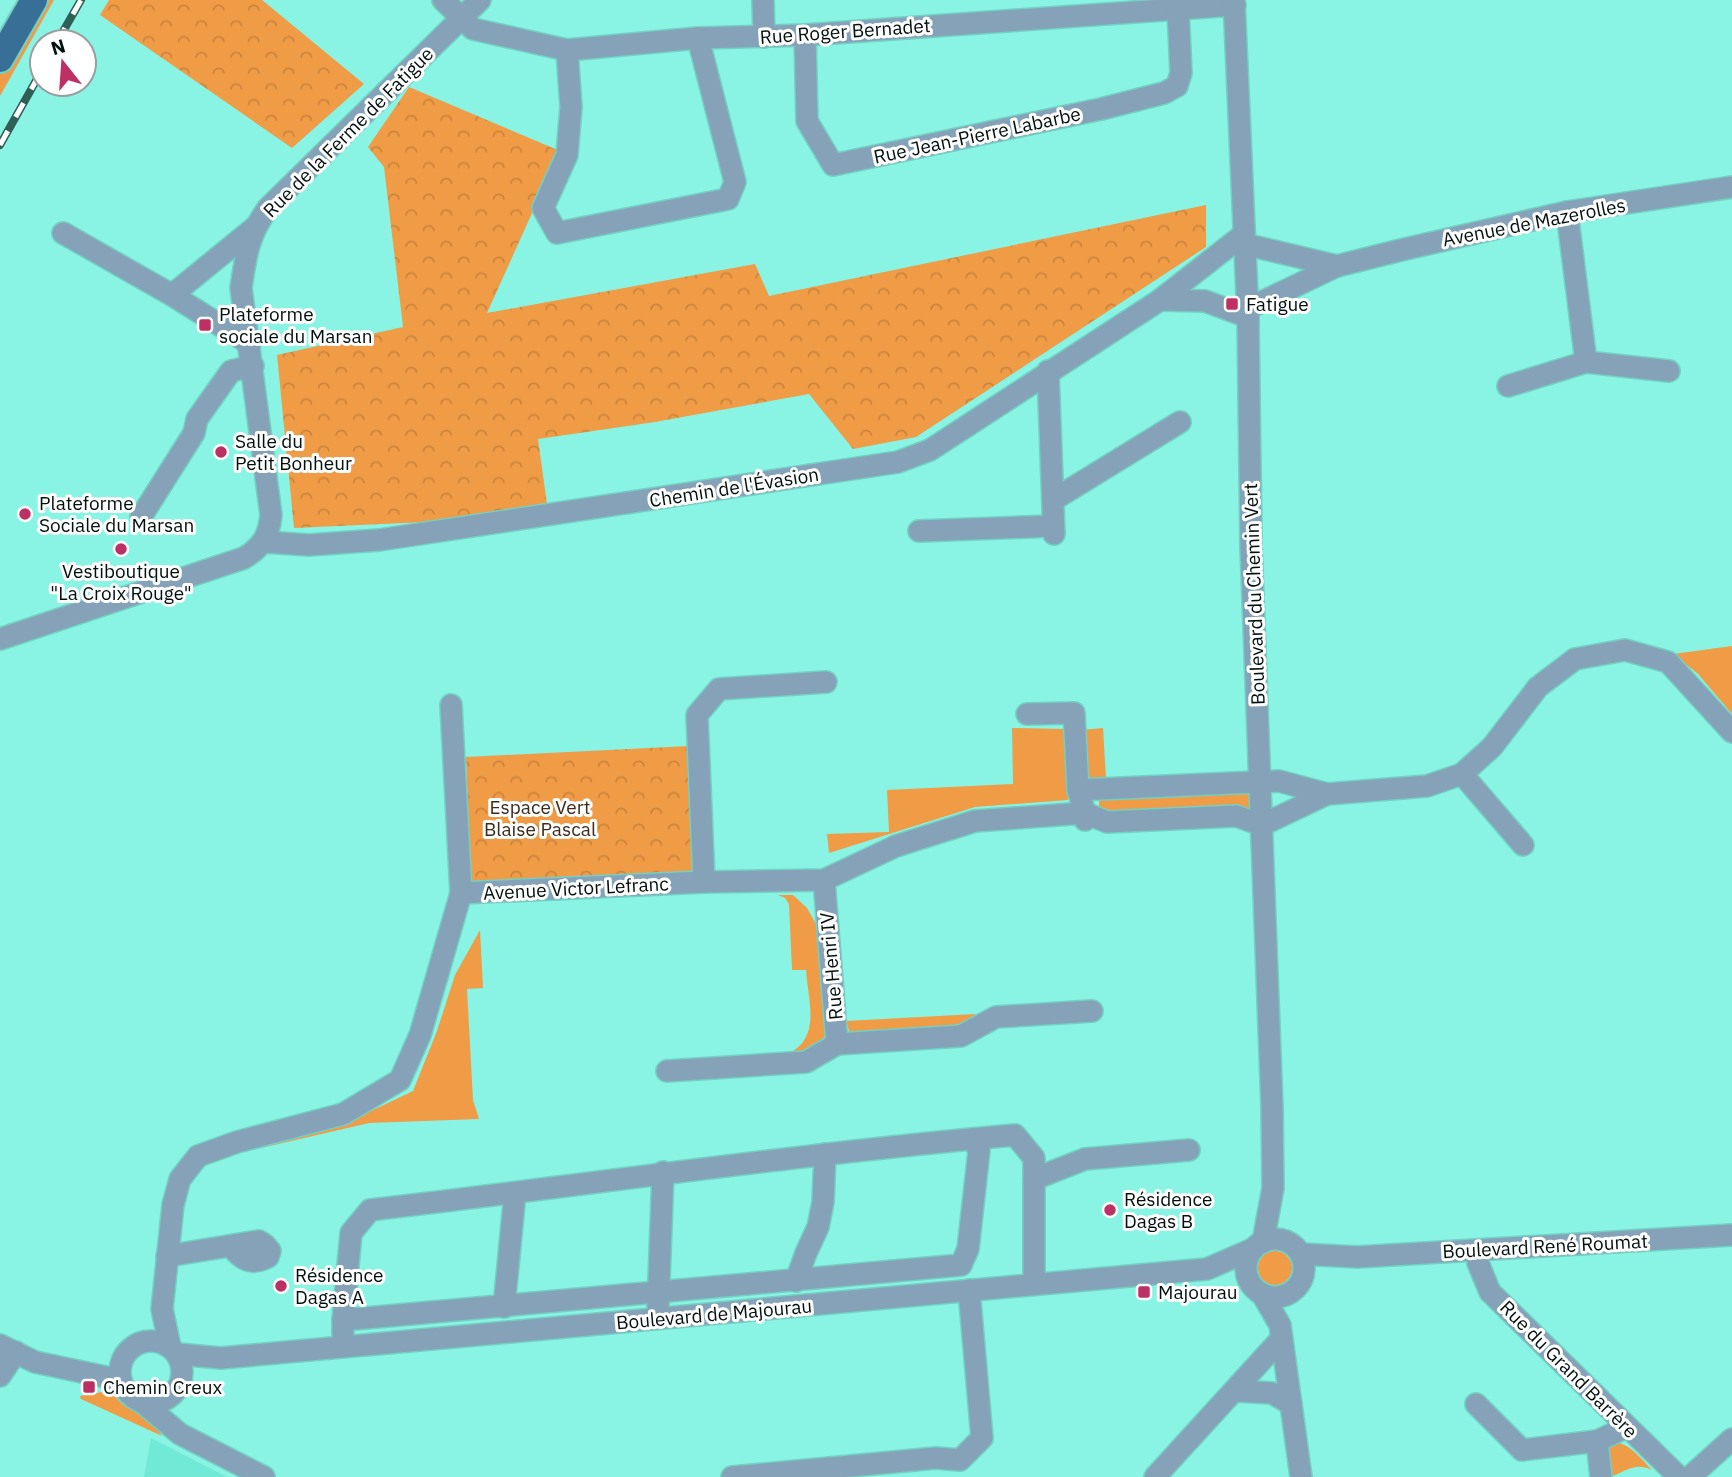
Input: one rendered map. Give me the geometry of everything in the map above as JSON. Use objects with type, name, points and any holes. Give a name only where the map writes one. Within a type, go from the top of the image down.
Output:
[{"type":"main road","points":[[0,34],[19,0]]},
{"type":"main road","points":[[0,59],[34,0]]},
{"type":"street","name":"Rue Roger Bernadet","points":[[443,0],[473,29],[567,50],[698,38],[805,35],[1234,3]]},
{"type":"street","name":"Rue de la Ferme de Fatigue","points":[[267,536],[271,515],[241,288],[254,228],[268,208],[480,0]]},
{"type":"street","points":[[763,0],[764,37]]},
{"type":"street","name":"Boulevard du Chemin Vert","points":[[1234,3],[1247,313],[1251,546],[1273,1188],[1297,1264]]},
{"type":"street","name":"Rue Jean-Pierre Labarbe","points":[[805,35],[807,121],[833,165],[1101,109],[1164,93],[1177,86],[1181,73],[1178,9]]},
{"type":"street","points":[[567,50],[571,107],[567,155],[543,208],[557,233],[727,199],[735,182],[698,38]]},
{"type":"street","name":"Avenue de Mazerolles","points":[[1247,313],[1337,266],[1567,212],[1732,187]]},
{"type":"street","points":[[1567,212],[1586,362]]},
{"type":"street","points":[[172,295],[254,228]]},
{"type":"street","points":[[63,233],[172,295],[250,344]]},
{"type":"street","name":"Avenue de Mazerolles","points":[[1244,239],[1337,266]]},
{"type":"street","name":"Chemin de l'Évasion","points":[[267,536],[309,545],[379,540],[898,462],[930,450],[1048,370],[1160,300],[1244,239]]},
{"type":"street","points":[[1160,300],[1205,301],[1247,313]]},
{"type":"street","points":[[1508,386],[1586,362],[1669,370]]},
{"type":"street","points":[[919,531],[1054,530],[1048,370]]},
{"type":"street","points":[[141,517],[194,433],[197,419],[231,371],[254,373]]},
{"type":"street","points":[[1053,500],[1180,422]]},
{"type":"street","points":[[0,639],[244,558],[267,536]]},
{"type":"street","points":[[1078,790],[1261,783],[1279,780],[1327,794],[1427,786],[1462,774],[1492,747],[1538,687],[1575,659],[1625,650],[1668,662],[1732,732]]},
{"type":"street","points":[[704,882],[697,715],[719,689],[826,682]]},
{"type":"street","points":[[451,705],[461,893]]},
{"type":"street","points":[[1027,714],[1074,713],[1078,790],[1085,817]]},
{"type":"street","points":[[1462,774],[1523,845]]},
{"type":"street","points":[[1262,825],[1327,794]]},
{"type":"street","name":"Avenue Victor Lefranc","points":[[176,1357],[162,1308],[173,1205],[180,1180],[198,1156],[237,1142],[343,1114],[400,1080],[421,1035],[461,893],[704,882],[824,880],[897,846],[975,821],[1085,817],[1107,822],[1236,816],[1262,825]]},
{"type":"street","name":"Rue Henri IV","points":[[667,1071],[806,1062],[837,1044],[824,880]]},
{"type":"street","points":[[837,1044],[961,1036],[996,1017],[1092,1011]]},
{"type":"street","points":[[343,1347],[351,1233],[370,1210],[663,1172],[1015,1135],[1034,1158],[1034,1284]]},
{"type":"street","points":[[343,1320],[961,1265],[968,1249],[979,1151],[973,1139]]},
{"type":"street","points":[[1034,1179],[1084,1159],[1189,1150]]},
{"type":"street","points":[[796,1281],[818,1227],[823,1202],[825,1154]]},
{"type":"street","points":[[658,1319],[663,1172]]},
{"type":"street","name":"Boulevard du Chemin Vert","points":[[1258,1246],[1273,1188]]},
{"type":"street","points":[[504,1307],[514,1193]]},
{"type":"street","name":"Boulevard René Roumat","points":[[1297,1264],[1357,1257],[1732,1235]]},
{"type":"street","points":[[1281,1332],[1246,1271],[1246,1264],[1258,1246],[1276,1239],[1297,1264]]},
{"type":"street","points":[[167,1256],[231,1246]]},
{"type":"street","name":"Boulevard de Majourau","points":[[176,1357],[221,1358],[1207,1269],[1258,1246]]},
{"type":"street","name":"Rue du Grand Barrère","points":[[1477,1250],[1478,1263],[1490,1292],[1679,1477]]},
{"type":"street","points":[[1257,1290],[1280,1297],[1297,1264]]},
{"type":"street","points":[[1297,1264],[1281,1332],[1301,1477]]},
{"type":"street","name":"Boulevard de Majourau","points":[[1207,1269],[1257,1290]]},
{"type":"street","points":[[945,1477],[982,1438],[969,1290]]},
{"type":"street","name":"Avenue Victor Lefranc","points":[[143,1342],[162,1308]]},
{"type":"street","points":[[1155,1477],[1236,1391],[1281,1332]]},
{"type":"street","points":[[142,1402],[152,1403],[171,1396],[177,1389],[176,1357],[152,1340],[134,1345],[121,1370],[125,1390],[180,1434],[264,1477]]},
{"type":"street","points":[[0,1376],[8,1348],[35,1362],[76,1369],[121,1370]]},
{"type":"street","points":[[1236,1391],[1272,1393],[1291,1404]]},
{"type":"street","points":[[171,1396],[180,1434]]},
{"type":"street","points":[[1476,1404],[1522,1450],[1597,1441],[1627,1427]]},
{"type":"street","points":[[1690,1477],[1732,1439]]},
{"type":"street","points":[[1597,1441],[1601,1477]]},
{"type":"street","points":[[733,1477],[936,1458],[960,1460]]},
{"type":"shaded area","points":[[151,1438],[227,1477],[144,1477]]},
{"type":"green space","points":[[43,0],[54,0],[38,28],[28,28],[28,46],[0,96],[0,74]]},
{"type":"green space","points":[[109,0],[262,0],[364,84],[292,148],[100,15]]},
{"type":"green space","points":[[409,87],[560,151],[487,313],[755,264],[769,296],[1206,205],[1206,247],[916,437],[853,449],[809,394],[655,422],[538,439],[547,504],[426,522],[294,528],[277,355],[403,327],[384,167],[368,147]]},
{"type":"green space","points":[[1732,646],[1732,714],[1698,674],[1673,654]]},
{"type":"green space","points":[[1012,728],[1066,729],[1068,800],[975,807],[829,853],[827,834],[889,832],[887,790],[1013,784]]},
{"type":"green space","points":[[1103,728],[1106,779],[1086,783],[1082,730]]},
{"type":"green space","name":"Espace Vert Blaise Pascal","points":[[689,746],[695,871],[471,888],[466,757]]},
{"type":"green space","points":[[1246,791],[1252,799],[1253,814],[1099,811],[1099,797]]},
{"type":"green space","points":[[778,895],[793,895],[807,908],[823,937],[828,1019],[824,1039],[807,1054],[787,1054],[805,1039],[809,1029],[810,1006],[806,970],[792,970],[789,904],[785,898]]},
{"type":"green space","points":[[480,930],[483,988],[467,989],[473,1100],[479,1119],[369,1123],[257,1149],[350,1121],[413,1091],[437,1031],[455,975]]},
{"type":"green space","points":[[976,1014],[971,1024],[950,1031],[857,1037],[849,1031],[846,1021]]},
{"type":"green space","points":[[1275,1251],[1287,1256],[1292,1268],[1287,1280],[1275,1285],[1263,1280],[1258,1268],[1263,1256]]},
{"type":"green space","points":[[108,1391],[148,1420],[162,1436],[81,1399],[80,1396]]},
{"type":"green space","points":[[1617,1442],[1632,1450],[1652,1470],[1634,1467],[1609,1477],[1608,1454],[1611,1445]]},
{"type":"railway","points":[[65,28],[81,0]]},
{"type":"railway","points":[[0,145],[28,95]]},
{"type":"place","name":"Fatigue","points":[[1232,304]]},
{"type":"place","name":"Plateforme sociale du Marsan","points":[[205,325]]},
{"type":"place","name":"Salle du Petit Bonheur","points":[[221,452]]},
{"type":"place","name":"Plateforme Sociale du Marsan","points":[[25,514]]},
{"type":"place","name":"Vestiboutique \"La Croix Rouge\"","points":[[121,549]]},
{"type":"place","name":"Résidence Dagas B","points":[[1110,1210]]},
{"type":"place","name":"Résidence Dagas A","points":[[281,1286]]},
{"type":"place","name":"Majourau","points":[[1144,1292]]},
{"type":"place","name":"Chemin Creux","points":[[89,1387]]}]
